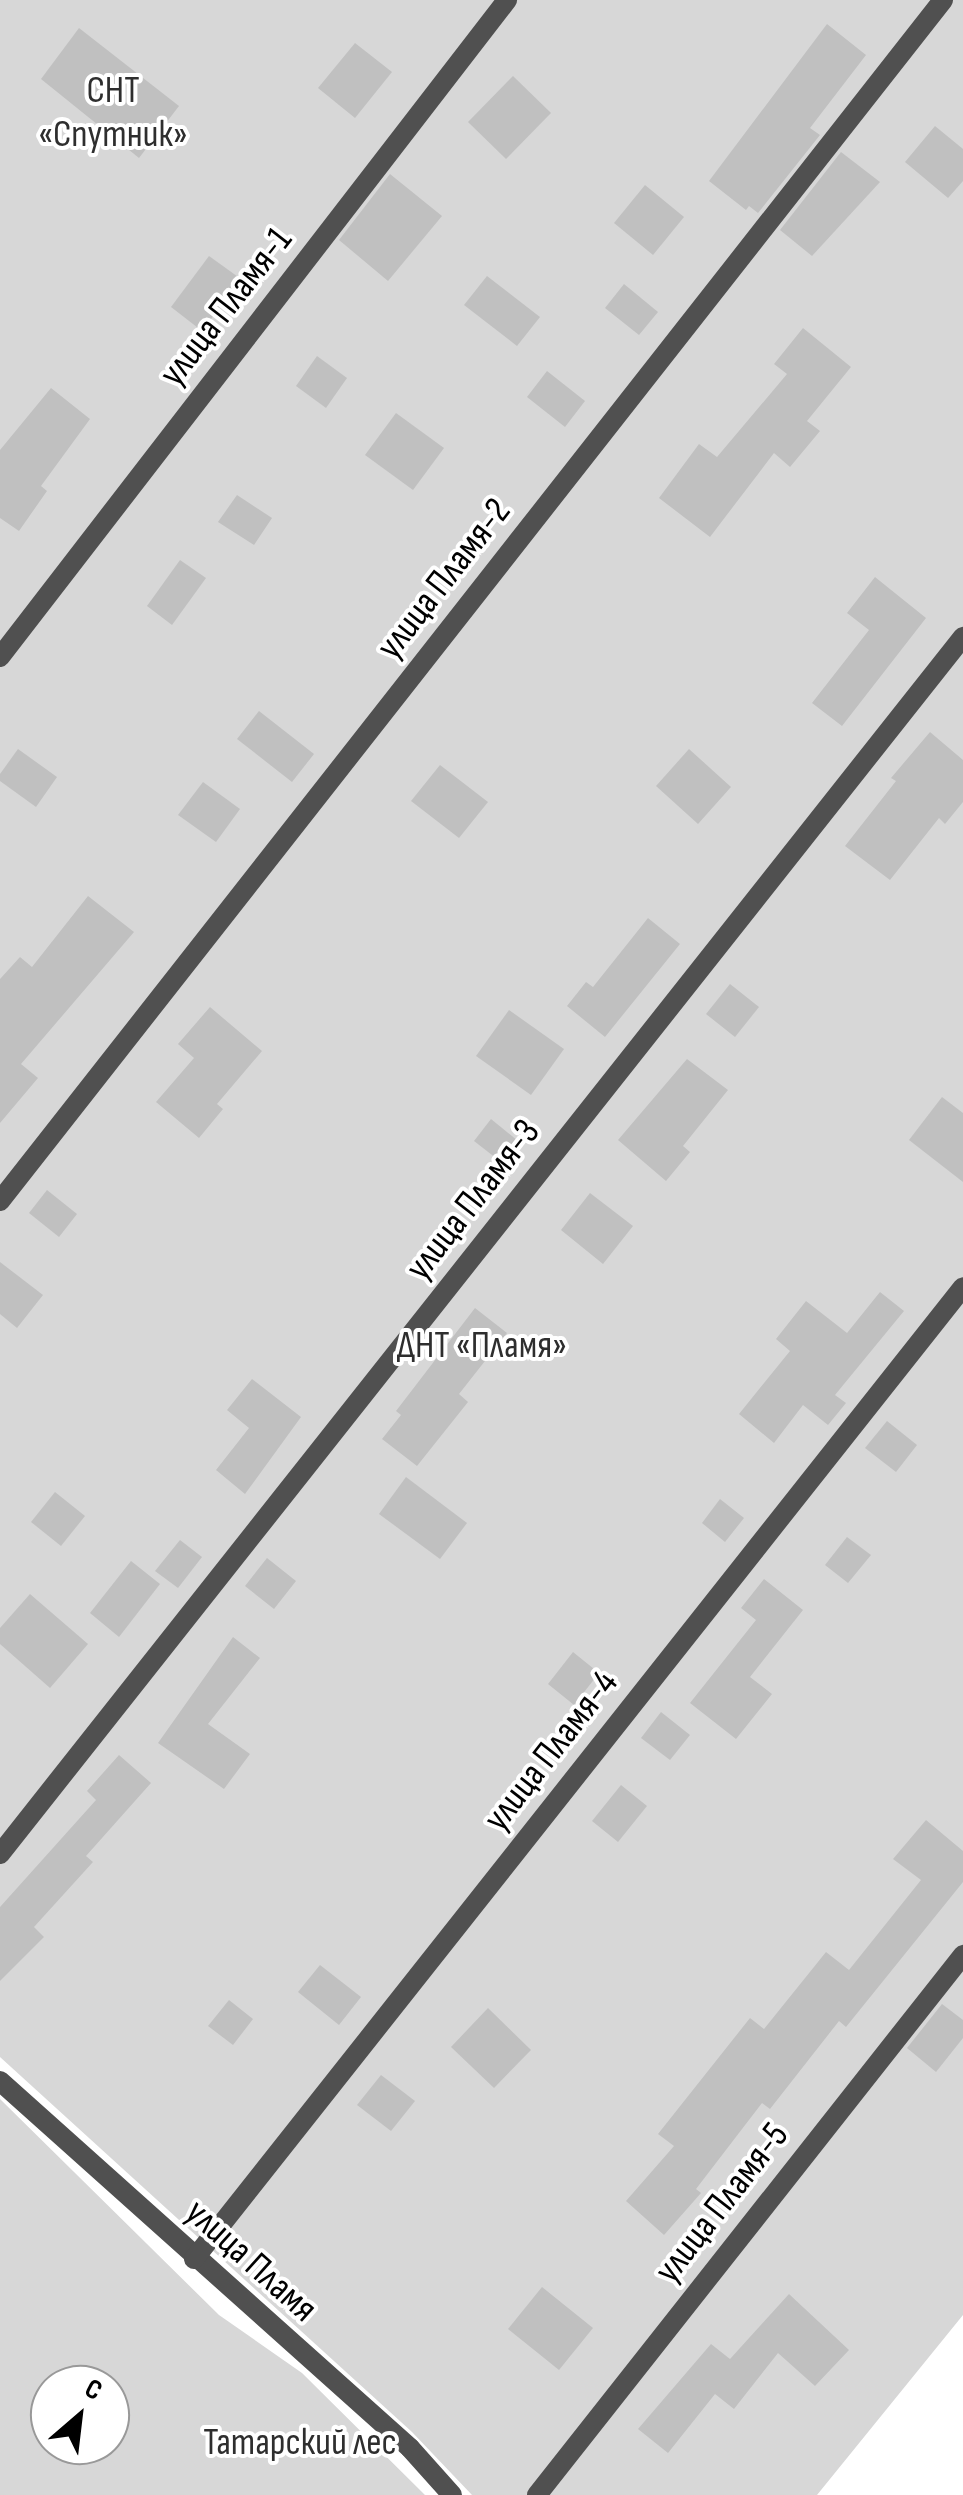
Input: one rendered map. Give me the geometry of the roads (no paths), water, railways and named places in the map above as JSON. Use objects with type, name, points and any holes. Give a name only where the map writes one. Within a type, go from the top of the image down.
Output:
[{"type":"street","name":"улица Пламя-1","points":[[0,657],[507,0]]},
{"type":"street","name":"улица Пламя-2","points":[[0,1201],[943,0]]},
{"type":"street","name":"улица Пламя-3","points":[[0,1854],[963,637]]},
{"type":"street","name":"улица Пламя-4","points":[[194,2258],[963,1287]]},
{"type":"street","name":"улица Пламя-5","points":[[537,2495],[963,1955]]},
{"type":"street","name":"улица Пламя","points":[[0,2081],[410,2448],[452,2495]]},
{"type":"park label","name":"СНТ «Спутник»","points":[[113,112]]},
{"type":"park label","name":"ДНТ «Пламя»","points":[[482,1346]]},
{"type":"park label","name":"Татарский лес","points":[[300,2443]]}]
